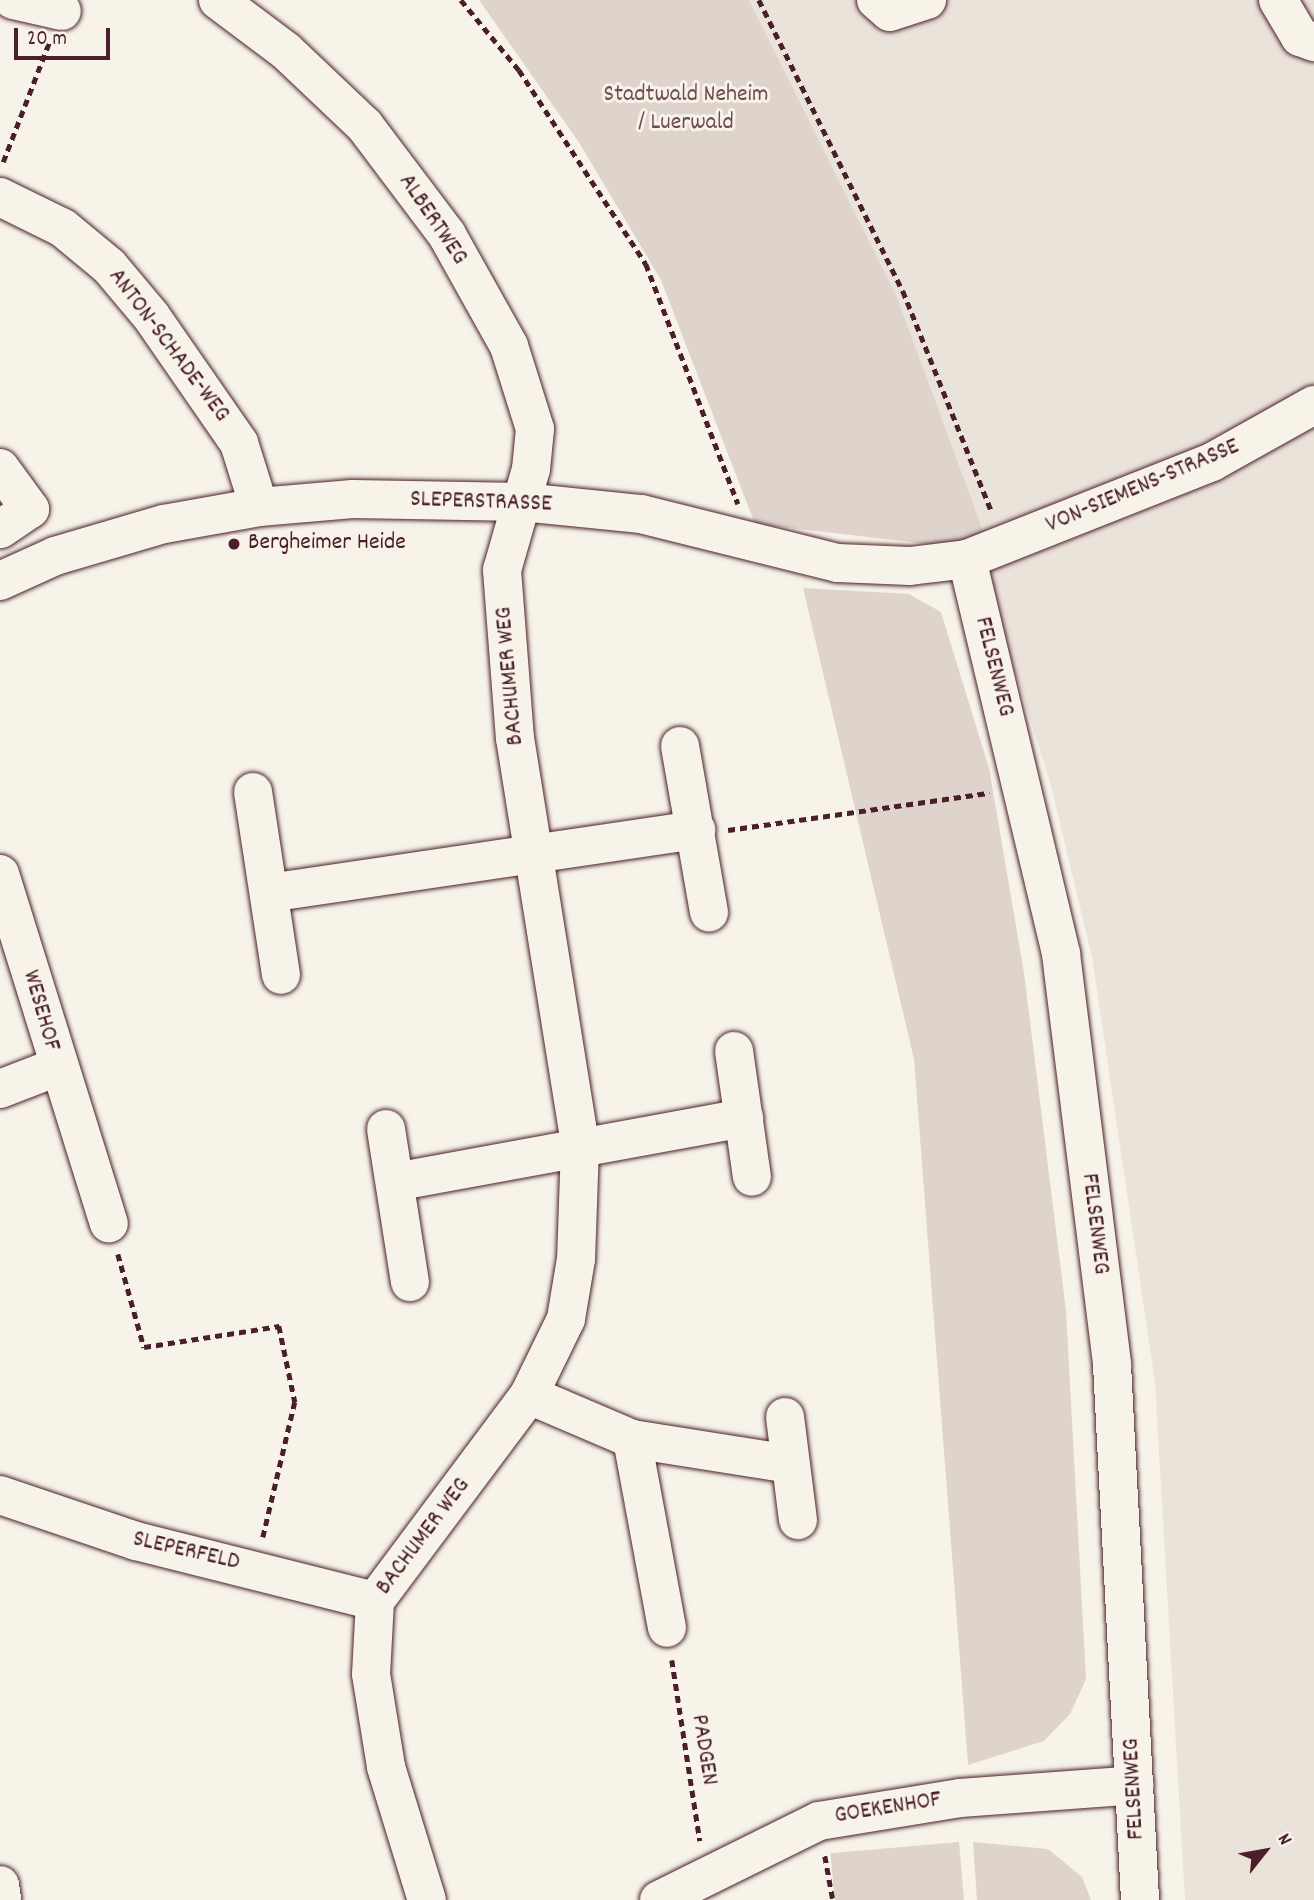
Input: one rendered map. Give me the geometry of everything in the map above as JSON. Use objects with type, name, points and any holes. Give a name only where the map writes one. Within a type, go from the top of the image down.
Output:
[{"type":"street","points":[[13,0],[61,11]]},
{"type":"street","name":"ALBERTWEG","points":[[218,0],[286,51],[365,126],[447,235],[509,346],[524,385],[535,429],[522,502]]},
{"type":"street","points":[[876,0],[890,12],[927,0]]},
{"type":"street","points":[[1278,0],[1300,37],[1314,42]]},
{"type":"street","name":"ANTON-SCHADE-WEG","points":[[0,197],[63,228],[109,266],[151,316],[239,443],[259,507]]},
{"type":"street","name":"VON-SIEMENS-STRASSE","points":[[967,559],[1212,462],[1314,405]]},
{"type":"street","points":[[0,468],[30,509],[0,529]]},
{"type":"street","name":"SLEPERSTRASSE","points":[[4,565],[55,556],[164,524],[259,507],[353,499],[522,502],[641,514],[838,563],[910,566],[967,559]]},
{"type":"street","name":"BACHUMER WEG","points":[[427,1900],[386,1767],[371,1674],[374,1601],[528,1395],[566,1319],[576,1259],[580,1146],[536,852],[515,738],[502,570],[522,502]]},
{"type":"street","name":"FELSENWEG","points":[[967,559],[1060,954],[1112,1365],[1140,1900]]},
{"type":"street","points":[[680,746],[709,913]]},
{"type":"street","points":[[253,792],[281,975]]},
{"type":"street","points":[[269,893],[536,852],[696,832]]},
{"type":"street","name":"WESEHOF","points":[[0,874],[57,1067],[109,1223]]},
{"type":"street","points":[[734,1051],[752,1177]]},
{"type":"street","name":"WESEHOF","points":[[0,1089],[57,1067]]},
{"type":"street","points":[[395,1182],[744,1118]]},
{"type":"street","points":[[386,1129],[410,1282]]},
{"type":"street","points":[[528,1395],[632,1439],[790,1464]]},
{"type":"street","points":[[785,1417],[799,1520]]},
{"type":"street","points":[[632,1439],[667,1628]]},
{"type":"street","name":"SLEPERFELD","points":[[0,1495],[136,1541],[256,1568],[374,1601]]},
{"type":"street","name":"GOEKENHOF","points":[[659,1900],[819,1821],[960,1798],[1135,1784]]},
{"type":"street","points":[[0,1885],[2,1900]]},
{"type":"path","points":[[461,0],[519,70],[646,264],[735,489],[745,539]]},
{"type":"path","points":[[759,0],[903,291],[1005,545]]},
{"type":"path","points":[[0,170],[61,11]]},
{"type":"path","points":[[696,832],[1022,788]]},
{"type":"path","points":[[109,1223],[144,1347],[279,1326],[295,1402],[256,1568]]},
{"type":"path","name":"PADGEN","points":[[667,1628],[705,1877]]},
{"type":"path","points":[[819,1821],[833,1900]]},
{"type":"shaded area","points":[[749,0],[1314,0],[1314,1900],[1185,1900],[1155,1382],[1092,957],[1050,782],[896,295]]},
{"type":"green space","name":"Stadtwald Neheim / Luerwald","points":[[479,0],[749,0],[896,295],[985,536],[963,548],[755,524],[661,280],[580,144]]},
{"type":"green space","points":[[803,588],[909,594],[941,612],[989,768],[1024,973],[1066,1311],[1086,1679],[1070,1714],[1044,1741],[968,1765],[914,1059]]},
{"type":"green space","points":[[959,1842],[964,1900],[835,1900],[830,1853]]},
{"type":"green space","points":[[973,1842],[1048,1849],[1082,1877],[1091,1900],[977,1900]]},
{"type":"place","name":"Bergheimer Heide","points":[[234,544]]}]
